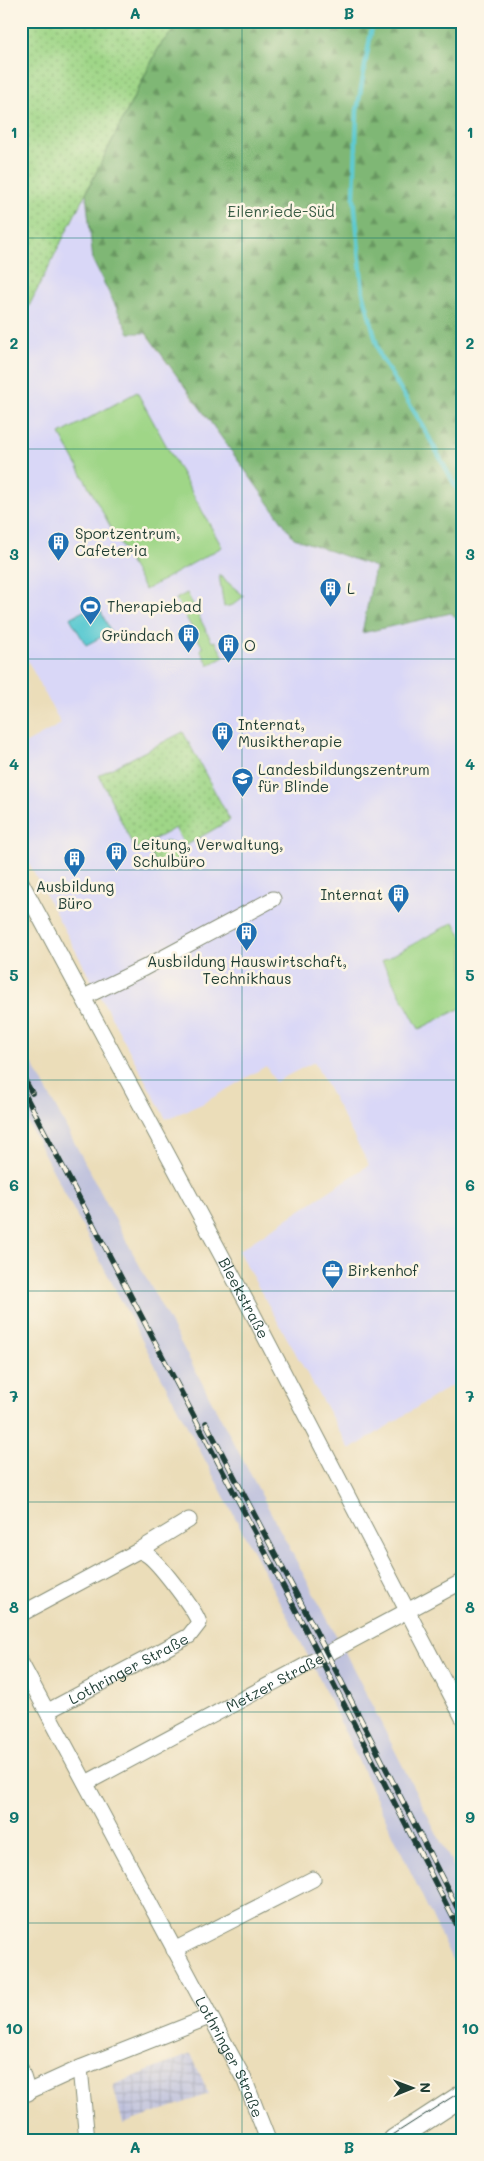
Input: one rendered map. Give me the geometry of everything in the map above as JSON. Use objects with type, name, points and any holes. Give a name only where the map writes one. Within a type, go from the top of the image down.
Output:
[{"type":"main road","points":[[394,2140],[463,2095]]},
{"type":"street","name":"Bleekstraße","points":[[21,882],[248,1303],[463,1718]]},
{"type":"street","points":[[84,997],[144,968],[273,899]]},
{"type":"street","points":[[21,1614],[138,1551],[189,1520]]},
{"type":"street","name":"Lothringer Straße","points":[[48,1711],[189,1636],[199,1623],[197,1614],[166,1575],[146,1554],[138,1551]]},
{"type":"street","name":"Metzer Straße","points":[[86,1783],[463,1581]]},
{"type":"street","name":"Lothringer Straße","points":[[21,1663],[244,2081],[268,2140]]},
{"type":"street","points":[[174,1950],[313,1879]]},
{"type":"street","points":[[21,2070],[24,2094],[80,2068],[209,2017]]},
{"type":"street","points":[[80,2068],[87,2140]]},
{"type":"shaded area","name":"Landesbildungszentrum für Blinde","points":[[86,193],[93,261],[294,538],[375,567],[451,613],[463,625],[463,1378],[350,1450],[238,1251],[369,1165],[314,1062],[275,1082],[266,1066],[202,1104],[166,1119],[21,849],[21,746],[61,724],[21,648],[21,322]]},
{"type":"shaded area","points":[[21,1042],[348,1658],[463,1885],[463,1983],[319,1677],[21,1110]]},
{"type":"shaded area","points":[[191,2054],[209,2094],[123,2124],[113,2085]]},
{"type":"green space","points":[[21,21],[182,21],[160,45],[21,322]]},
{"type":"green space","name":"Eilenriede-Süd","points":[[182,21],[463,21],[463,625],[451,613],[362,633],[375,567],[294,538],[146,333],[129,333],[93,261],[86,193],[160,45]]},
{"type":"green space","points":[[137,392],[222,547],[145,590],[60,434]]},
{"type":"green space","points":[[219,575],[244,596],[233,605],[224,607]]},
{"type":"green space","points":[[187,593],[212,642],[215,641],[224,657],[209,665],[200,650],[203,648],[176,599]]},
{"type":"green space","points":[[183,732],[230,820],[185,846],[175,828],[135,850],[99,775]]},
{"type":"green space","points":[[167,841],[175,845],[178,855],[176,864],[161,872],[149,852]]},
{"type":"green space","points":[[454,922],[463,939],[463,1007],[419,1029],[382,961]]},
{"type":"water","name":"Therapiebad","points":[[97,604],[111,632],[86,645],[70,618]]},
{"type":"waterway","points":[[373,21],[357,111],[354,198],[363,292],[380,356],[420,421],[463,500]]},
{"type":"tram line","points":[[385,2140],[463,2090]]},
{"type":"railway","points":[[21,1073],[32,1093]]},
{"type":"railway","points":[[21,1087],[303,1624],[463,1937]]},
{"type":"railway","points":[[206,1423],[310,1620],[463,1919]]},
{"type":"place","name":"Sportzentrum, Cafeteria","points":[[59,561]]},
{"type":"place","name":"L","points":[[331,607]]},
{"type":"place","name":"Therapiebad","points":[[91,625]]},
{"type":"place","name":"Gründach","points":[[189,654]]},
{"type":"place","name":"O","points":[[228,664]]},
{"type":"place","name":"Internat, Musiktherapie","points":[[222,752]]},
{"type":"place","name":"Landesbildungszentrum für Blinde","points":[[242,797]]},
{"type":"place","name":"Leitung, Verwaltung, Schulbüro","points":[[117,872]]},
{"type":"place","name":"Ausbildung Büro","points":[[75,877]]},
{"type":"place","name":"Internat","points":[[399,913]]},
{"type":"place","name":"Ausbildung Hauswirtschaft, Technikhaus","points":[[247,952]]},
{"type":"place","name":"Birkenhof","points":[[332,1289]]}]
